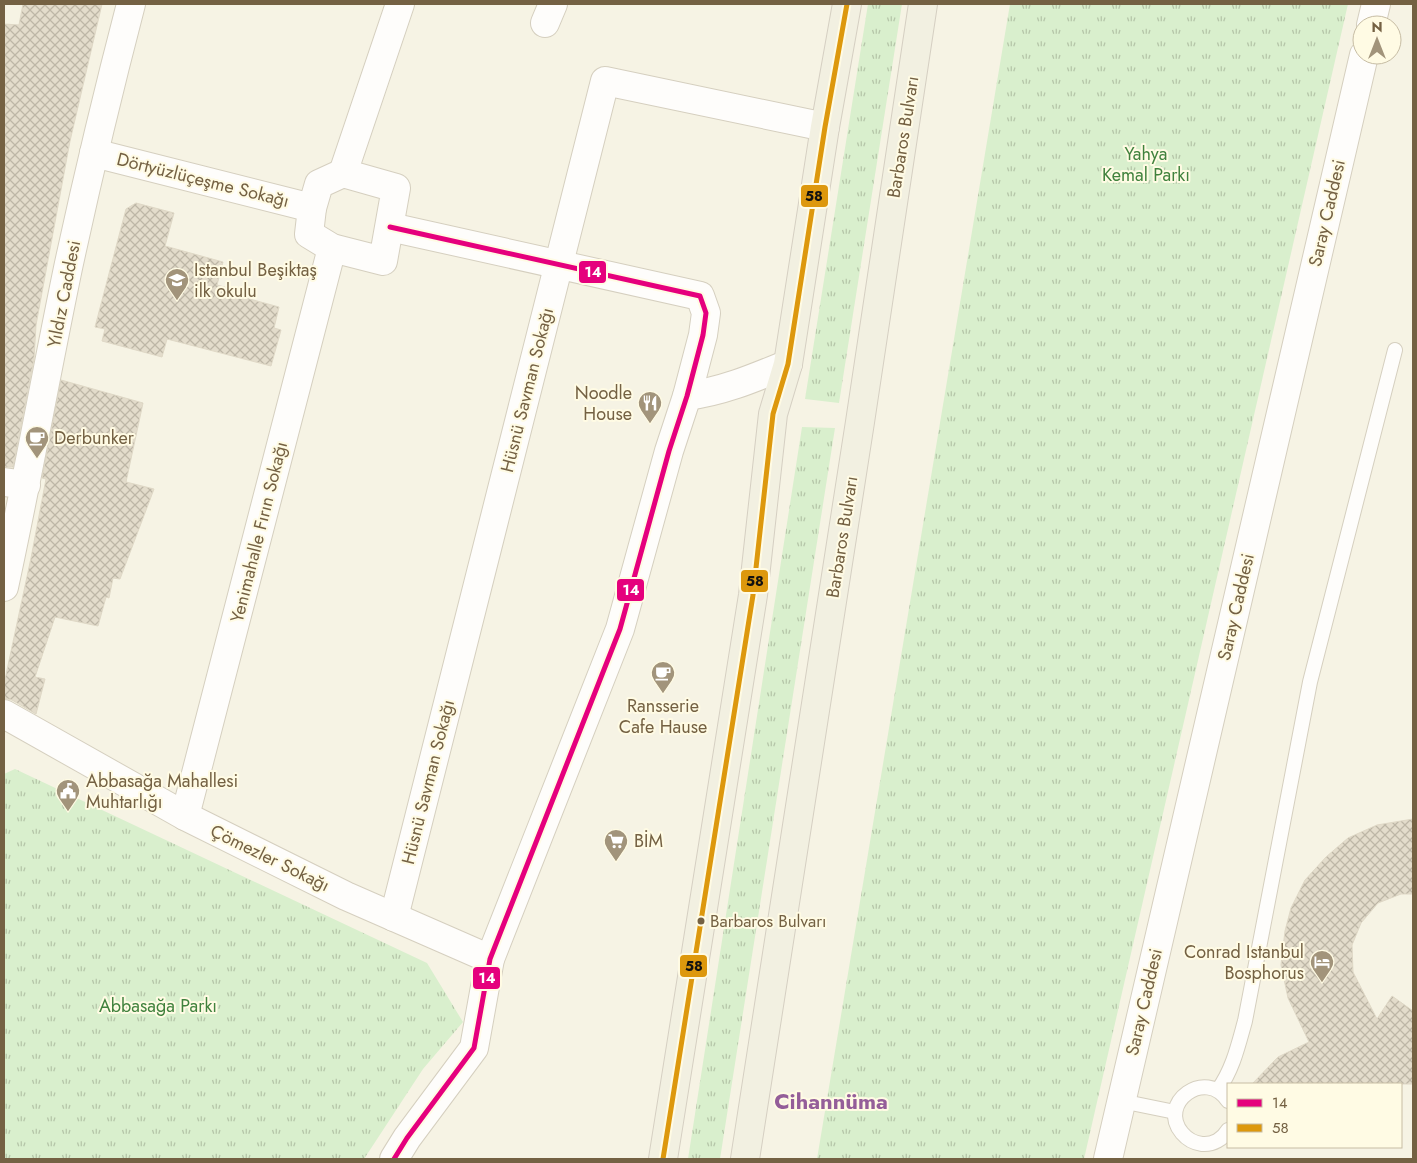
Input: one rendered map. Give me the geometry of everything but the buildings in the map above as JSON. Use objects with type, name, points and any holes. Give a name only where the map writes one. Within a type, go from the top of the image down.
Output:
[{"type":"main road","points":[[663,1159],[753,595],[773,414],[788,364],[825,127],[847,4]]},
{"type":"main road","name":"Barbaros Bulvarı","points":[[745,1159],[923,4]]},
{"type":"street","name":"Yıldız Caddesi","points":[[4,587],[15,484],[131,4]]},
{"type":"street","points":[[343,173],[400,4]]},
{"type":"street","name":"Saray Caddesi","points":[[1108,1159],[1362,65]]},
{"type":"street","name":"Hüsnü Savman Sokağı","points":[[394,917],[605,80],[825,127]]},
{"type":"street","name":"Dörtyüzlüçeşme Sokağı","points":[[94,153],[312,208]]},
{"type":"street","name":"Dörtyüzlüçeşme Sokağı","points":[[343,173],[396,188],[383,261],[332,248],[309,234],[312,208],[319,184],[343,173]]},
{"type":"street","points":[[390,227],[700,296],[706,313],[703,335],[688,396],[669,451],[620,629],[490,959],[474,1048],[407,1138],[394,1159]]},
{"type":"street","name":"Yenimahalle Fırın Sokağı","points":[[186,816],[332,248]]},
{"type":"street","points":[[688,396],[732,387],[788,364]]},
{"type":"street","name":"Çömezler Sokağı","points":[[4,714],[186,816],[337,891],[490,959]]},
{"type":"lane","points":[[1218,1090],[1228,1076],[1236,1056],[1245,1021],[1310,682],[1395,350]]},
{"type":"lane","points":[[1227,1100],[1218,1090],[1200,1087],[1191,1090],[1183,1096],[1175,1112],[1179,1130],[1193,1142],[1202,1144],[1212,1143],[1221,1139],[1227,1131]]},
{"type":"lane","points":[[1121,1101],[1175,1112]]},
{"type":"green space","points":[[868,4],[902,4],[839,403],[805,399]]},
{"type":"green space","name":"Yahya Kemal Parkı","points":[[1010,4],[1348,4],[1084,1159],[817,1159]]},
{"type":"green space","points":[[802,427],[835,428],[720,1159],[688,1159]]},
{"type":"green space","name":"Abbasağa Parkı","points":[[15,769],[427,963],[463,1022],[423,1069],[364,1159],[4,1159],[4,774]]},
{"type":"transit line","name":"58","points":[[663,1159],[753,595],[773,414],[788,364],[825,127],[847,4]]},
{"type":"transit line","name":"14","points":[[390,227],[700,296],[706,313],[703,335],[687,396],[669,451],[620,629],[490,959],[474,1048],[407,1138],[394,1159]]},
{"type":"place","name":"Istanbul Beşiktaş ilk okulu","points":[[177,301]]},
{"type":"place","name":"Noodle House","points":[[650,424]]},
{"type":"place","name":"Derbunker","points":[[37,459]]},
{"type":"place","name":"Ransserie Cafe Hause","points":[[663,694]]},
{"type":"place","name":"Abbasağa Mahallesi Muhtarlığı","points":[[68,812]]},
{"type":"place","name":"BİM","points":[[616,862]]},
{"type":"place","name":"Barbaros Bulvarı","points":[[701,921]]},
{"type":"place","name":"Conrad Istanbul Bosphorus","points":[[1322,983]]},
{"type":"district","name":"Cihannüma","points":[[831,1101]]}]
